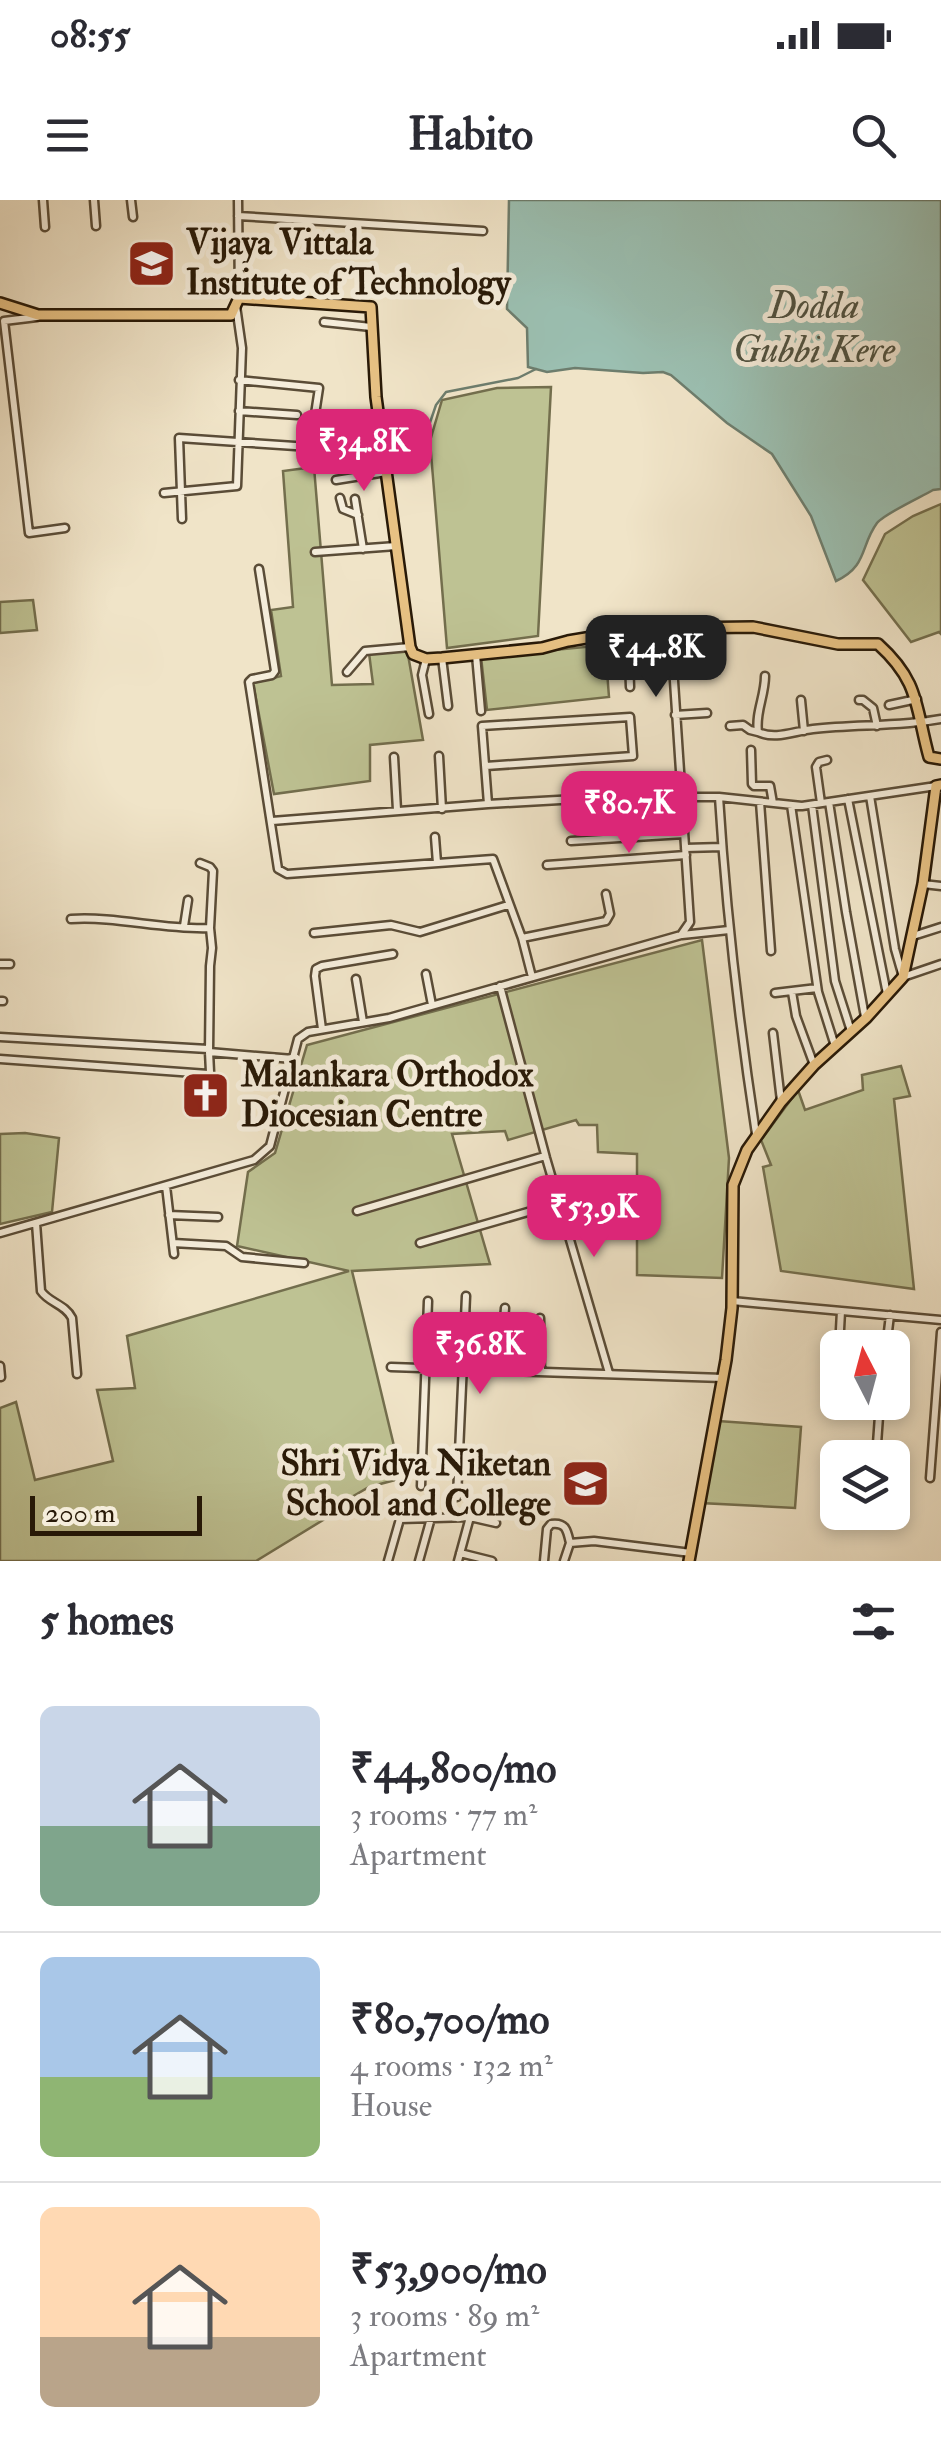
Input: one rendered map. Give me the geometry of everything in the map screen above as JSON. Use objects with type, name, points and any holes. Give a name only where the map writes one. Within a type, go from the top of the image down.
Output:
[{"type":"main road","points":[[0,303],[38,315],[231,315],[237,301],[371,306],[376,397],[413,654],[426,659],[442,658],[542,648],[628,631],[753,627],[838,644],[878,644],[896,661],[911,684],[929,757],[941,760]]},
{"type":"main road","points":[[690,1557],[732,1301],[733,1185],[748,1150],[780,1102],[903,977],[938,786]]},
{"type":"street","points":[[43,200],[45,227]]},
{"type":"street","points":[[94,200],[96,226]]},
{"type":"street","points":[[131,200],[133,216]]},
{"type":"street","points":[[164,493],[237,486],[242,348],[237,301],[238,200]]},
{"type":"street","points":[[238,216],[483,231]]},
{"type":"street","points":[[38,315],[4,321],[29,533],[66,528]]},
{"type":"street","points":[[324,322],[371,326]]},
{"type":"street","points":[[182,519],[179,438],[310,447],[318,388],[239,380]]},
{"type":"street","points":[[239,411],[297,415]]},
{"type":"street","points":[[336,480],[386,472]]},
{"type":"street","points":[[340,498],[343,510],[358,515]]},
{"type":"street","points":[[356,499],[363,548]]},
{"type":"street","points":[[315,552],[396,546]]},
{"type":"street","points":[[259,568],[274,671],[248,682],[278,869],[282,872],[493,859],[532,977]]},
{"type":"street","points":[[681,935],[690,922],[672,672],[685,646],[709,628]]},
{"type":"street","points":[[628,631],[630,687]]},
{"type":"street","points":[[347,672],[365,652],[410,647]]},
{"type":"street","points":[[476,655],[481,711]]},
{"type":"street","points":[[442,658],[448,706]]},
{"type":"street","points":[[426,659],[422,675],[429,714]]},
{"type":"street","points":[[758,732],[765,676]]},
{"type":"street","points":[[888,705],[917,699]]},
{"type":"street","points":[[801,700],[804,730]]},
{"type":"street","points":[[859,700],[873,708],[878,726]]},
{"type":"street","points":[[675,715],[707,712]]},
{"type":"street","points":[[486,766],[632,756],[630,718],[482,726],[488,804]]},
{"type":"street","points":[[730,726],[744,725],[766,736],[780,736],[804,730],[920,723],[941,718]]},
{"type":"street","points":[[751,750],[752,784],[770,786],[773,803]]},
{"type":"street","points":[[439,756],[442,808]]},
{"type":"street","points":[[394,757],[398,810]]},
{"type":"street","points":[[826,760],[816,768],[835,981],[851,1031]]},
{"type":"street","points":[[682,802],[692,796],[820,804],[938,786]]},
{"type":"street","points":[[272,821],[648,796],[682,802]]},
{"type":"street","points":[[870,796],[895,950],[903,977],[941,964]]},
{"type":"street","points":[[719,798],[728,930],[757,1138]]},
{"type":"street","points":[[848,800],[887,994]]},
{"type":"street","points":[[760,802],[771,951]]},
{"type":"street","points":[[820,804],[866,1018]]},
{"type":"street","points":[[791,805],[817,988],[835,1046]]},
{"type":"street","points":[[571,841],[684,834]]},
{"type":"street","points":[[435,837],[437,863]]},
{"type":"street","points":[[547,866],[722,847]]},
{"type":"street","points":[[0,1059],[208,1074],[212,868],[200,863]]},
{"type":"street","points":[[923,884],[941,886]]},
{"type":"street","points":[[522,938],[606,921],[610,914],[606,894]]},
{"type":"street","points":[[184,926],[188,900]]},
{"type":"street","points":[[314,933],[391,925],[420,932],[508,905]]},
{"type":"street","points":[[71,918],[210,928]]},
{"type":"street","points":[[912,936],[941,927]]},
{"type":"street","points":[[0,1233],[254,1160],[270,1146],[298,1040],[308,1032],[388,1018],[681,935],[728,930]]},
{"type":"street","points":[[322,1029],[316,969],[393,954]]},
{"type":"street","points":[[0,964],[10,964]]},
{"type":"street","points":[[426,974],[432,1005]]},
{"type":"street","points":[[356,979],[363,1022]]},
{"type":"street","points":[[500,986],[608,1373]]},
{"type":"street","points":[[775,993],[817,988]]},
{"type":"street","points":[[792,992],[796,1016],[814,1065]]},
{"type":"street","points":[[773,1033],[780,1102]]},
{"type":"street","points":[[0,1037],[293,1059]]},
{"type":"street","points":[[357,1211],[545,1156]]},
{"type":"street","points":[[166,1186],[174,1254]]},
{"type":"street","points":[[420,1244],[559,1203]]},
{"type":"street","points":[[170,1214],[218,1217]]},
{"type":"street","points":[[36,1223],[41,1292],[72,1318],[78,1374]]},
{"type":"street","points":[[173,1243],[226,1246],[242,1257],[304,1263]]},
{"type":"street","points":[[458,1496],[466,1296]]},
{"type":"street","points":[[421,1486],[428,1301]]},
{"type":"street","points":[[732,1301],[941,1320]]},
{"type":"street","points":[[500,1371],[505,1308]]},
{"type":"street","points":[[840,1330],[842,1311]]},
{"type":"street","points":[[888,1330],[890,1315]]},
{"type":"street","points":[[540,1318],[542,1372]]},
{"type":"street","points":[[930,1478],[941,1332]]},
{"type":"street","points":[[0,1366],[1,1377]]},
{"type":"street","points":[[391,1367],[722,1378]]},
{"type":"street","points":[[470,1517],[459,1557],[492,1561]]},
{"type":"street","points":[[388,1561],[400,1519],[470,1517],[496,1524]]},
{"type":"street","points":[[418,1561],[431,1518]]},
{"type":"street","points":[[544,1561],[547,1529],[551,1524],[566,1526],[570,1543],[564,1561]]},
{"type":"street","points":[[570,1543],[594,1541],[690,1557]]},
{"type":"shaded area","points":[[551,387],[538,636],[447,648],[430,441],[442,400],[497,388]]},
{"type":"shaded area","points":[[314,467],[332,685],[373,684],[369,653],[407,649],[423,740],[370,745],[370,781],[274,794],[253,683],[281,676],[271,610],[293,607],[283,471]]},
{"type":"shaded area","points":[[941,504],[941,634],[911,642],[863,580],[885,534]]},
{"type":"shaded area","points":[[33,600],[37,630],[0,633],[0,602]]},
{"type":"shaded area","points":[[605,645],[609,697],[487,710],[481,657]]},
{"type":"shaded area","points":[[702,940],[729,1158],[722,1278],[637,1275],[637,1154],[598,1152],[597,1125],[579,1125],[576,1120],[508,1140],[505,1131],[452,1134],[490,1264],[352,1271],[401,1475],[345,1501],[328,1517],[256,1561],[0,1561],[0,1408],[16,1402],[35,1480],[113,1461],[97,1390],[135,1388],[127,1336],[349,1271],[237,1246],[248,1172],[275,1153],[307,1045]]},
{"type":"shaded area","points":[[901,1066],[910,1096],[894,1099],[914,1289],[781,1271],[763,1167],[771,1165],[761,1140],[798,1090],[805,1110],[863,1090],[862,1075]]},
{"type":"shaded area","points":[[0,1134],[59,1138],[52,1212],[0,1224]]},
{"type":"shaded area","points":[[718,1421],[801,1427],[795,1508],[701,1503]]},
{"type":"water","name":"Dodda Gubbi Kere","points":[[509,200],[941,200],[941,489],[881,519],[854,569],[836,581],[811,516],[772,454],[727,423],[671,375],[575,368],[547,372],[528,367],[527,328],[507,309]]},
{"type":"waterway","points":[[393,456],[423,443],[436,405],[446,392],[518,378],[536,369]]},
{"type":"place","name":"Vijaya Vittala Institute of Technology","points":[[151,263]]},
{"type":"place","name":"Malankara Orthodox Diocesian Centre","points":[[206,1095]]},
{"type":"place","name":"Shri Vidya Niketan School and College","points":[[586,1484]]}]
